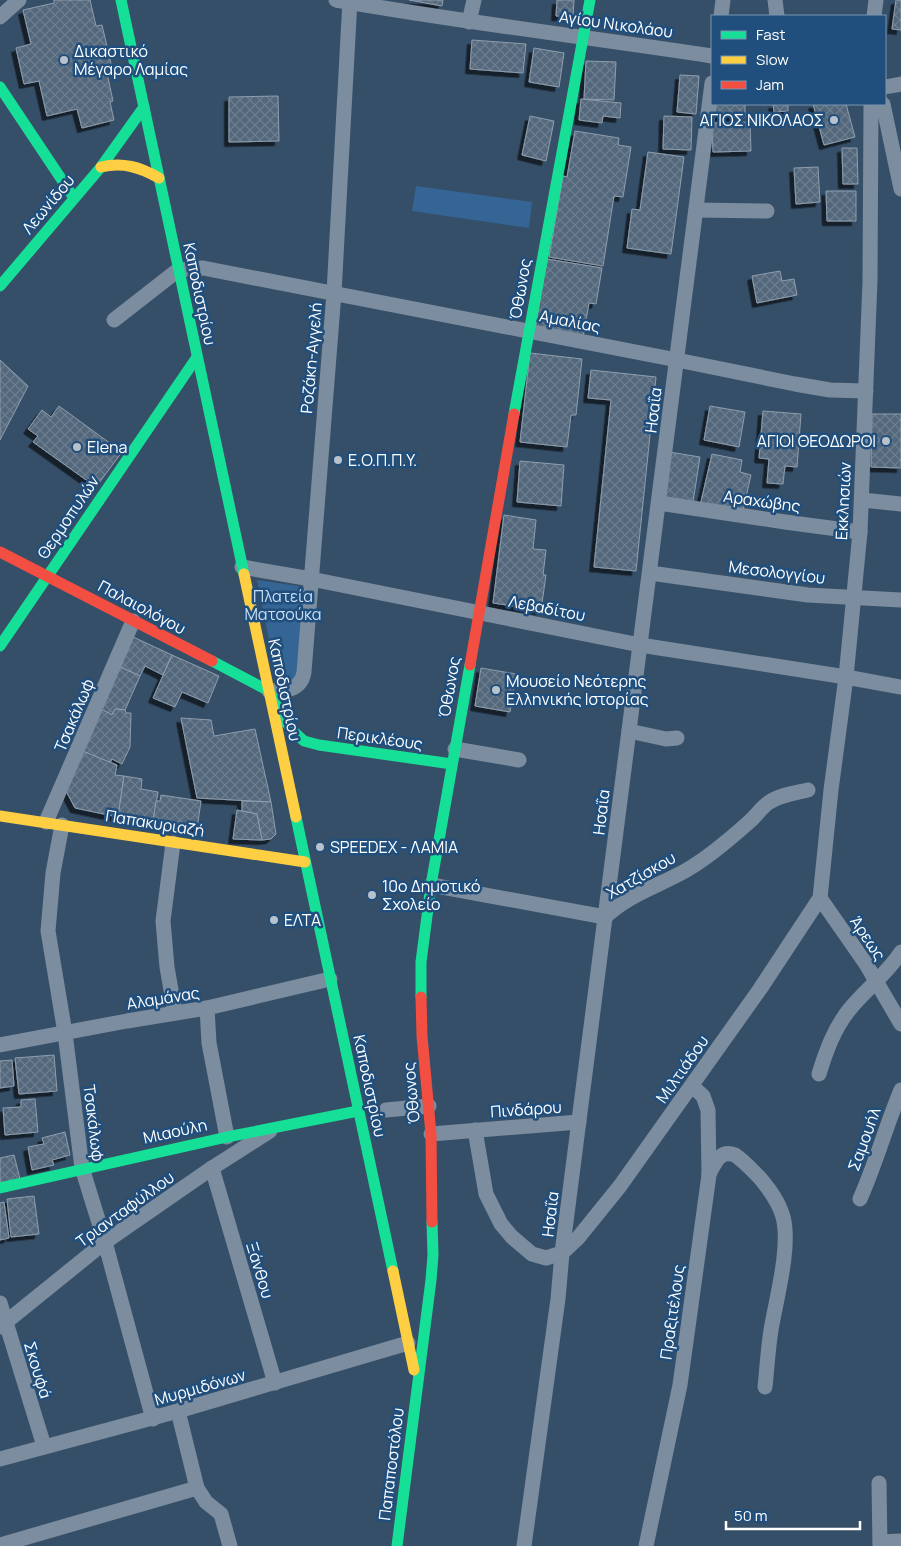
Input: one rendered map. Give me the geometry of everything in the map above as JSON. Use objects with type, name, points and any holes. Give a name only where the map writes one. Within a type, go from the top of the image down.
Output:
[{"type":"main road","name":"Καποδιστρίου","points":[[121,0],[417,1387]]},
{"type":"main road","name":"Όθωνος","points":[[417,1387],[433,1255],[431,1134],[422,1036],[421,962],[431,885],[452,764],[552,201],[590,0]]},
{"type":"main road","points":[[0,87],[74,198]]},
{"type":"main road","name":"Λεωνίδου","points":[[0,286],[101,167],[144,107]]},
{"type":"main road","points":[[101,167],[117,164],[136,166],[159,178]]},
{"type":"main road","name":"Θερμοπυλών","points":[[0,646],[197,357]]},
{"type":"main road","name":"Παλαιολόγου","points":[[0,552],[269,692]]},
{"type":"main road","points":[[269,692],[283,719],[304,741],[282,756]]},
{"type":"main road","name":"Περικλέους","points":[[304,741],[319,745],[452,764]]},
{"type":"main road","name":"Παπακυριαζή","points":[[0,816],[305,862]]},
{"type":"main road","name":"Μιαούλη","points":[[0,1188],[82,1168],[358,1110]]},
{"type":"main road","points":[[396,1284],[413,1288],[431,1280]]},
{"type":"main road","name":"Παπαποστόλου","points":[[397,1546],[417,1387]]},
{"type":"street","points":[[0,17],[19,0]]},
{"type":"street","points":[[469,22],[474,0]]},
{"type":"street","points":[[721,15],[723,0]]},
{"type":"street","points":[[775,0],[777,15]]},
{"type":"street","points":[[874,15],[876,0]]},
{"type":"street","name":"Αγίου Νικολάου","points":[[345,1],[469,22],[583,36],[711,56]]},
{"type":"street","name":"Ροζάκη-Αγγελή","points":[[269,692],[293,688],[300,684],[303,678],[334,293],[345,1]]},
{"type":"street","points":[[886,86],[901,84]]},
{"type":"street","name":"Ησαΐα","points":[[524,1546],[558,1299],[562,1252],[711,91]]},
{"type":"street","name":"Εκκλησιών","points":[[820,898],[846,676],[860,532],[871,240],[871,105]]},
{"type":"street","points":[[883,105],[901,189]]},
{"type":"street","points":[[696,210],[767,211]]},
{"type":"street","name":"Αμαλίας","points":[[178,270],[203,268],[830,390],[867,385]]},
{"type":"street","points":[[114,320],[178,270]]},
{"type":"street","points":[[862,500],[901,504]]},
{"type":"street","name":"Αραχώβης","points":[[659,503],[860,532]]},
{"type":"street","name":"Λεβαδίτου","points":[[242,567],[640,645],[846,676],[901,687]]},
{"type":"street","name":"Μεσολογγίου","points":[[650,573],[808,595],[901,600]]},
{"type":"street","name":"Τσακάλωφ","points":[[46,822],[133,621]]},
{"type":"street","points":[[629,732],[666,739],[678,738]]},
{"type":"street","points":[[455,749],[519,760]]},
{"type":"street","name":"Χατζίσκου","points":[[431,885],[605,917],[612,910],[630,899],[685,871],[740,830],[769,802],[808,790]]},
{"type":"street","name":"Τσακάλωφ","points":[[62,825],[53,873],[48,931],[65,1033],[82,1168],[105,1242],[153,1418]]},
{"type":"street","points":[[173,843],[163,921],[174,1013]]},
{"type":"street","name":"Άρεως","points":[[820,898],[866,964],[901,1024]]},
{"type":"street","name":"Μιλτιάδου","points":[[562,1252],[578,1238],[620,1186],[692,1086],[820,898]]},
{"type":"street","points":[[819,1074],[831,1040],[843,1018],[850,1008],[895,962],[901,952]]},
{"type":"street","name":"Αλαμάνας","points":[[0,1045],[207,1008],[330,979]]},
{"type":"street","points":[[207,1008],[209,1043],[226,1137]]},
{"type":"street","name":"Πραξιτέλους","points":[[646,1546],[680,1385],[709,1175],[708,1110],[702,1096],[692,1086]]},
{"type":"street","name":"Σαμουήλ","points":[[860,1199],[901,1090]]},
{"type":"street","points":[[386,1110],[429,1106]]},
{"type":"street","name":"Πινδάρου","points":[[431,1134],[579,1122]]},
{"type":"street","name":"Τριανταφύλλου","points":[[3,1325],[105,1242],[212,1168],[276,1127]]},
{"type":"street","points":[[475,1130],[486,1194],[494,1213],[505,1229],[522,1247],[537,1257],[551,1258],[562,1252]]},
{"type":"street","points":[[709,1175],[721,1156],[728,1153],[735,1155],[769,1188],[783,1217],[785,1241],[777,1303],[771,1331],[765,1387]]},
{"type":"street","name":"Ξάνθου","points":[[212,1168],[275,1383]]},
{"type":"street","name":"Σκουφά","points":[[0,1303],[3,1325],[44,1446]]},
{"type":"street","name":"Μυρμιδόνων","points":[[0,1459],[178,1411],[408,1343]]},
{"type":"street","points":[[178,1411],[197,1488],[206,1502],[221,1514],[230,1546]]},
{"type":"street","points":[[879,1483],[880,1544],[901,1541]]},
{"type":"street","points":[[0,1544],[197,1488]]},
{"type":"green space","points":[[416,186],[532,202],[529,228],[412,211]]},
{"type":"green space","name":"Πλατεία Ματσούκα","points":[[257,580],[304,587],[301,672],[288,685],[277,679]]},
{"type":"building","name":"Δικαστικό Μέγαρο Λαμίας","points":[[54,0],[90,0],[96,26],[102,25],[113,72],[107,73],[113,101],[110,102],[114,120],[82,128],[77,109],[47,116],[39,81],[24,84],[16,48],[31,44],[23,10],[54,3]]},
{"type":"building","points":[[409,0],[443,0],[442,6]]},
{"type":"building","points":[[557,0],[574,0],[573,17],[556,16]]},
{"type":"building","points":[[896,0],[901,0],[901,30],[892,29]]},
{"type":"building","points":[[472,40],[526,44],[523,73],[470,69]]},
{"type":"building","points":[[534,48],[564,53],[559,87],[529,82]]},
{"type":"building","points":[[586,61],[616,62],[614,100],[584,99]]},
{"type":"building","points":[[680,75],[699,76],[696,114],[677,112]]},
{"type":"building","points":[[278,96],[279,141],[229,142],[229,97]]},
{"type":"building","points":[[581,99],[621,103],[620,118],[603,116],[602,123],[579,120]]},
{"type":"building","points":[[716,105],[745,105],[745,117],[715,116]]},
{"type":"building","points":[[773,105],[788,105],[788,111],[774,112]]},
{"type":"building","name":"ΑΓΙΟΣ ΝΙΚΟΛΑΟΣ","points":[[813,105],[846,105],[855,137],[824,145]]},
{"type":"building","points":[[530,116],[554,121],[546,161],[522,155]]},
{"type":"building","points":[[664,116],[692,117],[691,150],[663,149]]},
{"type":"building","points":[[750,122],[751,151],[713,152],[712,123]]},
{"type":"building","points":[[575,131],[619,138],[618,145],[631,147],[623,197],[614,196],[603,266],[549,257],[563,176],[567,177]]},
{"type":"building","points":[[842,148],[857,148],[858,184],[843,184]]},
{"type":"building","points":[[648,152],[684,157],[671,254],[627,248],[632,209],[640,210]]},
{"type":"building","points":[[818,167],[820,202],[796,204],[794,168]]},
{"type":"building","points":[[826,191],[856,191],[856,221],[827,221]]},
{"type":"building","points":[[547,259],[602,268],[596,304],[589,303],[583,338],[535,329]]},
{"type":"building","points":[[780,271],[782,281],[794,279],[797,295],[757,303],[752,276]]},
{"type":"building","points":[[530,353],[582,359],[576,415],[571,415],[567,447],[520,442]]},
{"type":"building","points":[[0,360],[28,386],[0,440]]},
{"type":"building","points":[[591,370],[656,377],[636,571],[594,567],[611,400],[588,398]]},
{"type":"building","name":"Elena","points":[[59,406],[122,452],[96,487],[33,442],[38,436],[28,429],[42,410],[51,417]]},
{"type":"building","points":[[710,406],[745,412],[739,447],[704,440]]},
{"type":"building","points":[[763,411],[801,414],[797,467],[785,466],[783,484],[767,483],[769,459],[759,458]]},
{"type":"building","name":"ΑΓΙΟΙ ΘΕΟΔΩΡΟΙ","points":[[872,414],[901,414],[901,468],[871,467]]},
{"type":"building","points":[[669,452],[700,457],[693,502],[662,497]]},
{"type":"building","points":[[712,454],[742,460],[740,472],[751,475],[742,515],[700,506]]},
{"type":"building","points":[[520,461],[564,465],[561,506],[517,502]]},
{"type":"building","points":[[504,515],[536,520],[533,549],[546,550],[543,575],[546,575],[541,610],[493,603]]},
{"type":"building","points":[[131,636],[172,655],[163,675],[145,666],[140,676],[118,666]]},
{"type":"building","points":[[172,655],[219,676],[208,703],[182,692],[175,707],[153,698]]},
{"type":"building","points":[[118,666],[140,676],[125,710],[115,709],[112,715],[99,708]]},
{"type":"building","name":"Μουσείο Νεότερης Ελληνικής Ιστορίας","points":[[481,668],[516,674],[510,712],[475,706]]},
{"type":"building","points":[[99,708],[112,715],[115,709],[131,713],[130,747],[122,764],[112,759],[110,763],[80,750]]},
{"type":"building","points":[[181,718],[211,720],[214,736],[255,729],[271,802],[197,798]]},
{"type":"building","points":[[80,750],[117,765],[115,775],[124,776],[118,817],[75,808],[65,789]]},
{"type":"building","points":[[124,776],[142,779],[141,789],[158,792],[153,822],[118,817]]},
{"type":"building","points":[[161,795],[201,801],[197,829],[153,822],[156,801],[160,801]]},
{"type":"building","points":[[242,801],[271,802],[276,834],[271,839],[262,840],[257,814],[242,811]]},
{"type":"building","points":[[237,810],[257,814],[262,840],[233,839]]},
{"type":"building","points":[[54,1055],[57,1091],[19,1094],[15,1058]]},
{"type":"building","points":[[12,1060],[14,1086],[0,1088],[0,1061]]},
{"type":"building","points":[[35,1099],[38,1132],[5,1135],[3,1108],[21,1107],[21,1100]]},
{"type":"building","points":[[65,1132],[70,1155],[52,1160],[54,1165],[32,1170],[28,1147],[44,1144],[42,1138]]},
{"type":"building","points":[[14,1155],[20,1179],[0,1183],[0,1158]]},
{"type":"building","points":[[34,1196],[39,1234],[11,1237],[7,1199]]},
{"type":"building","points":[[4,1202],[9,1238],[0,1240],[0,1203]]},
{"type":"traffic: fast","points":[[121,0],[244,574]]},
{"type":"traffic: fast","points":[[514,414],[590,0]]},
{"type":"traffic: fast","points":[[0,87],[74,198]]},
{"type":"traffic: fast","points":[[0,286],[101,167],[144,107]]},
{"type":"traffic: fast","points":[[0,646],[197,357]]},
{"type":"traffic: fast","points":[[212,661],[269,691],[283,719],[304,741],[319,745],[452,764]]},
{"type":"traffic: fast","points":[[421,997],[421,962],[431,885],[470,665]]},
{"type":"traffic: fast","points":[[296,817],[393,1271]]},
{"type":"traffic: fast","points":[[0,1188],[227,1137],[358,1111]]},
{"type":"traffic: fast","points":[[397,1546],[431,1280],[433,1255],[432,1222]]},
{"type":"traffic: slow","points":[[101,167],[131,166],[159,178]]},
{"type":"traffic: slow","points":[[244,574],[296,817]]},
{"type":"traffic: slow","points":[[0,816],[305,862]]},
{"type":"traffic: slow","points":[[393,1271],[414,1370]]},
{"type":"traffic: jam","points":[[470,665],[514,414]]},
{"type":"traffic: jam","points":[[0,552],[212,661]]},
{"type":"traffic: jam","points":[[421,997],[422,1036],[431,1134],[432,1222]]},
{"type":"place","name":"Δικαστικό Μέγαρο Λαμίας","points":[[64,60]]},
{"type":"place","name":"ΑΓΙΟΣ ΝΙΚΟΛΑΟΣ","points":[[834,120]]},
{"type":"place","name":"ΑΓΙΟΙ ΘΕΟΔΩΡΟΙ","points":[[886,441]]},
{"type":"place","name":"Elena","points":[[77,447]]},
{"type":"place","name":"Ε.Ο.Π.Π.Υ.","points":[[338,460]]},
{"type":"place","name":"Μουσείο Νεότερης Ελληνικής Ιστορίας","points":[[496,690]]},
{"type":"place","name":"SPEEDEX - ΛΑΜΙΑ","points":[[320,847]]},
{"type":"place","name":"10ο Δημοτικό Σχολείο","points":[[372,895]]},
{"type":"place","name":"ΕΛΤΑ","points":[[274,920]]}]
